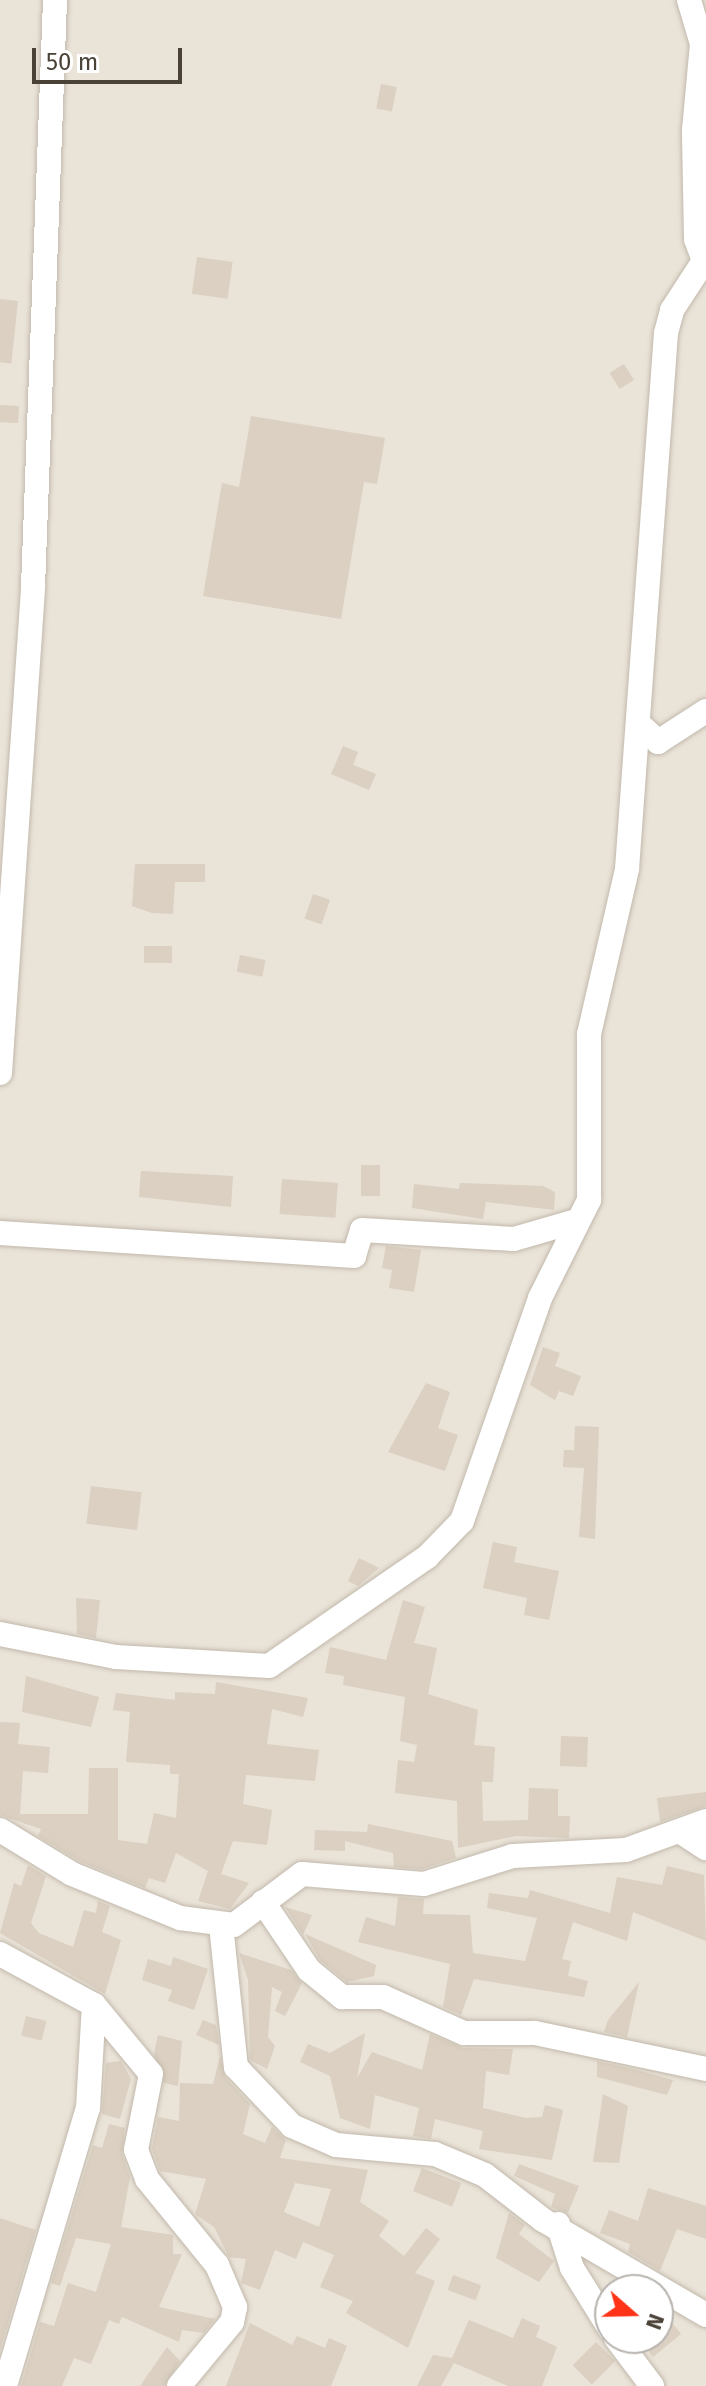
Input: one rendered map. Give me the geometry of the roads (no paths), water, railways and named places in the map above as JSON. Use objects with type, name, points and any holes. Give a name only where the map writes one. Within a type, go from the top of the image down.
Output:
[{"type":"street","points":[[0,1073],[33,587],[55,0]]},
{"type":"street","points":[[0,1634],[116,1657],[269,1666],[427,1557],[462,1521],[508,1380],[573,1222],[589,1200],[589,1034],[625,877],[640,725],[666,333],[672,310],[703,283],[694,130],[702,44],[689,0]]},
{"type":"street","points":[[640,725],[658,742],[706,711]]},
{"type":"street","points":[[0,1233],[354,1256],[362,1230],[514,1239],[573,1222]]},
{"type":"street","points":[[0,1830],[72,1874],[180,1918],[234,1925],[302,1874],[424,1884],[513,1856],[626,1850],[706,1821]]},
{"type":"street","points":[[681,1832],[706,1848]]},
{"type":"street","points":[[263,1902],[309,1970],[342,1997],[383,1997],[464,2033],[535,2033],[706,2069]]},
{"type":"street","points":[[221,1925],[236,2067],[292,2126],[336,2145],[435,2154],[485,2175],[706,2315]]},
{"type":"street","points":[[0,1954],[94,2005],[151,2074],[136,2150],[147,2179],[232,2293],[232,2322],[179,2386]]},
{"type":"street","points":[[5,2386],[88,2108],[94,2005]]},
{"type":"street","points":[[558,2224],[572,2268],[594,2303]]},
{"type":"street","points":[[628,2354],[652,2386]]}]
